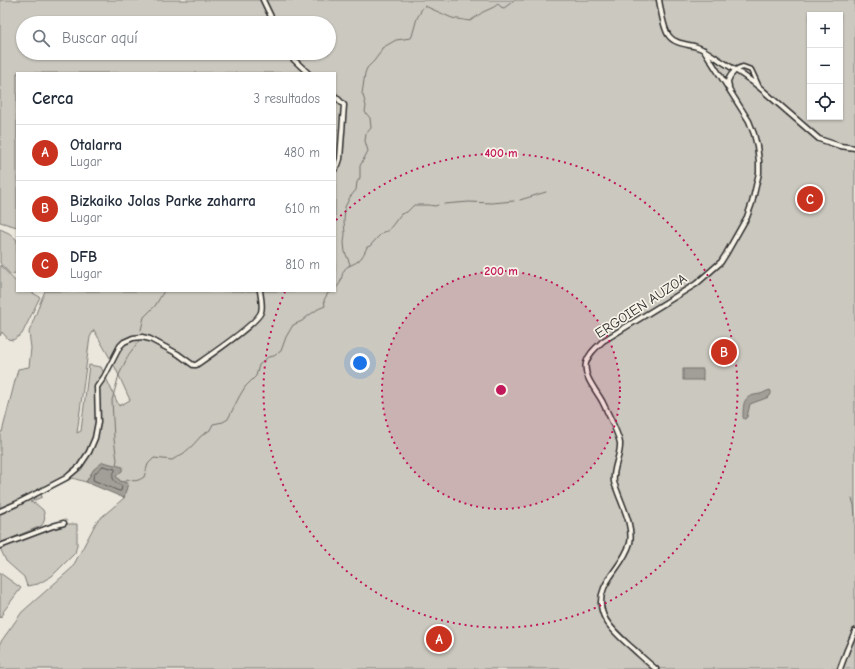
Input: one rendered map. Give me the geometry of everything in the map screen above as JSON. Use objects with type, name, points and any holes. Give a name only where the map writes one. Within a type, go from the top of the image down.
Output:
[{"type":"street","points":[[263,0],[271,16]]},
{"type":"street","points":[[659,0],[666,30],[673,40],[704,50],[735,70],[760,87],[819,139],[836,145],[855,148]]},
{"type":"street","name":"ERGOIEN AUZOA","points":[[656,669],[616,634],[603,616],[601,606],[603,592],[619,567],[626,552],[630,542],[630,533],[629,523],[614,482],[614,473],[620,452],[620,443],[602,401],[588,378],[586,363],[591,353],[603,342],[696,284],[721,262],[747,217],[752,204],[759,173],[759,161],[754,134],[749,121],[704,50]]},
{"type":"street","points":[[294,60],[307,72]]},
{"type":"street","points":[[729,88],[728,80],[735,70],[744,67],[751,70],[760,87]]},
{"type":"street","points":[[336,97],[344,105],[340,159],[336,168]]},
{"type":"street","points":[[0,511],[43,491],[66,478],[79,467],[89,452],[95,438],[98,422],[97,387],[104,377],[120,346],[124,342],[138,337],[150,339],[196,365],[256,320],[262,307],[260,292]]},
{"type":"street","points":[[0,546],[64,523]]},
{"type":"street","points":[[840,669],[855,631]]},
{"type":"shaded area","points":[[0,0],[855,0],[855,669],[0,669],[0,643],[22,612],[72,568],[97,521],[124,498],[127,483],[120,481],[116,476],[94,469],[86,482],[72,478],[41,494],[42,497],[30,502],[36,504],[43,510],[45,518],[41,526],[0,543],[0,432],[2,432],[18,369],[29,367],[31,348],[29,332],[45,292],[336,292],[336,72],[16,72],[16,227],[0,222]],"holes":[[[94,330],[115,367],[130,400],[119,406],[101,367],[89,365],[81,431],[77,433],[90,337]]]},
{"type":"shaded area","points":[[0,229],[9,233],[16,239],[16,272],[11,275],[0,263]]},
{"type":"shaded area","points":[[0,265],[16,282],[16,292],[31,292],[40,297],[22,334],[13,340],[8,339],[2,332],[0,336]]},
{"type":"shaded area","points":[[65,524],[77,524],[77,545],[75,553],[52,576],[38,584],[27,586],[24,577],[6,561],[0,548]]},
{"type":"shaded area","points":[[0,573],[21,588],[0,618]]},
{"type":"water","points":[[683,369],[703,369],[703,380],[683,380]]},
{"type":"water","points":[[770,390],[771,394],[769,397],[750,404],[747,417],[744,419],[743,406],[746,399]]},
{"type":"water","points":[[103,462],[123,467],[122,471],[116,476],[120,481],[128,483],[124,498],[86,482],[94,469]]},
{"type":"waterway","points":[[425,6],[452,18],[470,21],[498,4],[504,8],[515,0]]},
{"type":"waterway","points":[[362,94],[367,68],[374,61],[382,48],[396,40],[411,38],[417,18],[422,8]]},
{"type":"waterway","points":[[349,266],[350,264],[345,252],[344,243],[345,207],[350,197],[356,190],[357,182],[360,178],[360,166],[368,151],[365,141],[366,134],[371,128],[370,118],[365,112],[366,106],[363,95]]},
{"type":"waterway","points":[[520,200],[546,192]]},
{"type":"waterway","points":[[444,204],[514,201]]},
{"type":"waterway","points":[[336,288],[340,284],[346,268],[356,263],[363,255],[367,247],[370,246],[383,232],[388,231],[401,214],[407,212],[414,205],[438,205]]},
{"type":"waterway","points":[[141,330],[144,317],[155,306],[163,292]]},
{"type":"waterway","points":[[125,483],[127,479],[136,481],[144,477],[148,464],[154,458],[172,460],[184,453],[201,436],[210,430],[213,424],[223,422],[228,419],[245,387],[256,376],[259,365],[268,357],[274,356],[281,351],[286,337],[293,325],[325,306],[324,300],[330,292]]},
{"type":"waterway","points":[[116,465],[117,460],[114,439],[112,400],[119,375],[129,354],[139,341]]},
{"type":"waterway","points":[[852,499],[855,516]]},
{"type":"place","name":"DFB","points":[[810,199]]},
{"type":"place","name":"Bizkaiko Jolas Parke zaharra","points":[[724,352]]},
{"type":"place","name":"Otalarra","points":[[439,639]]}]
